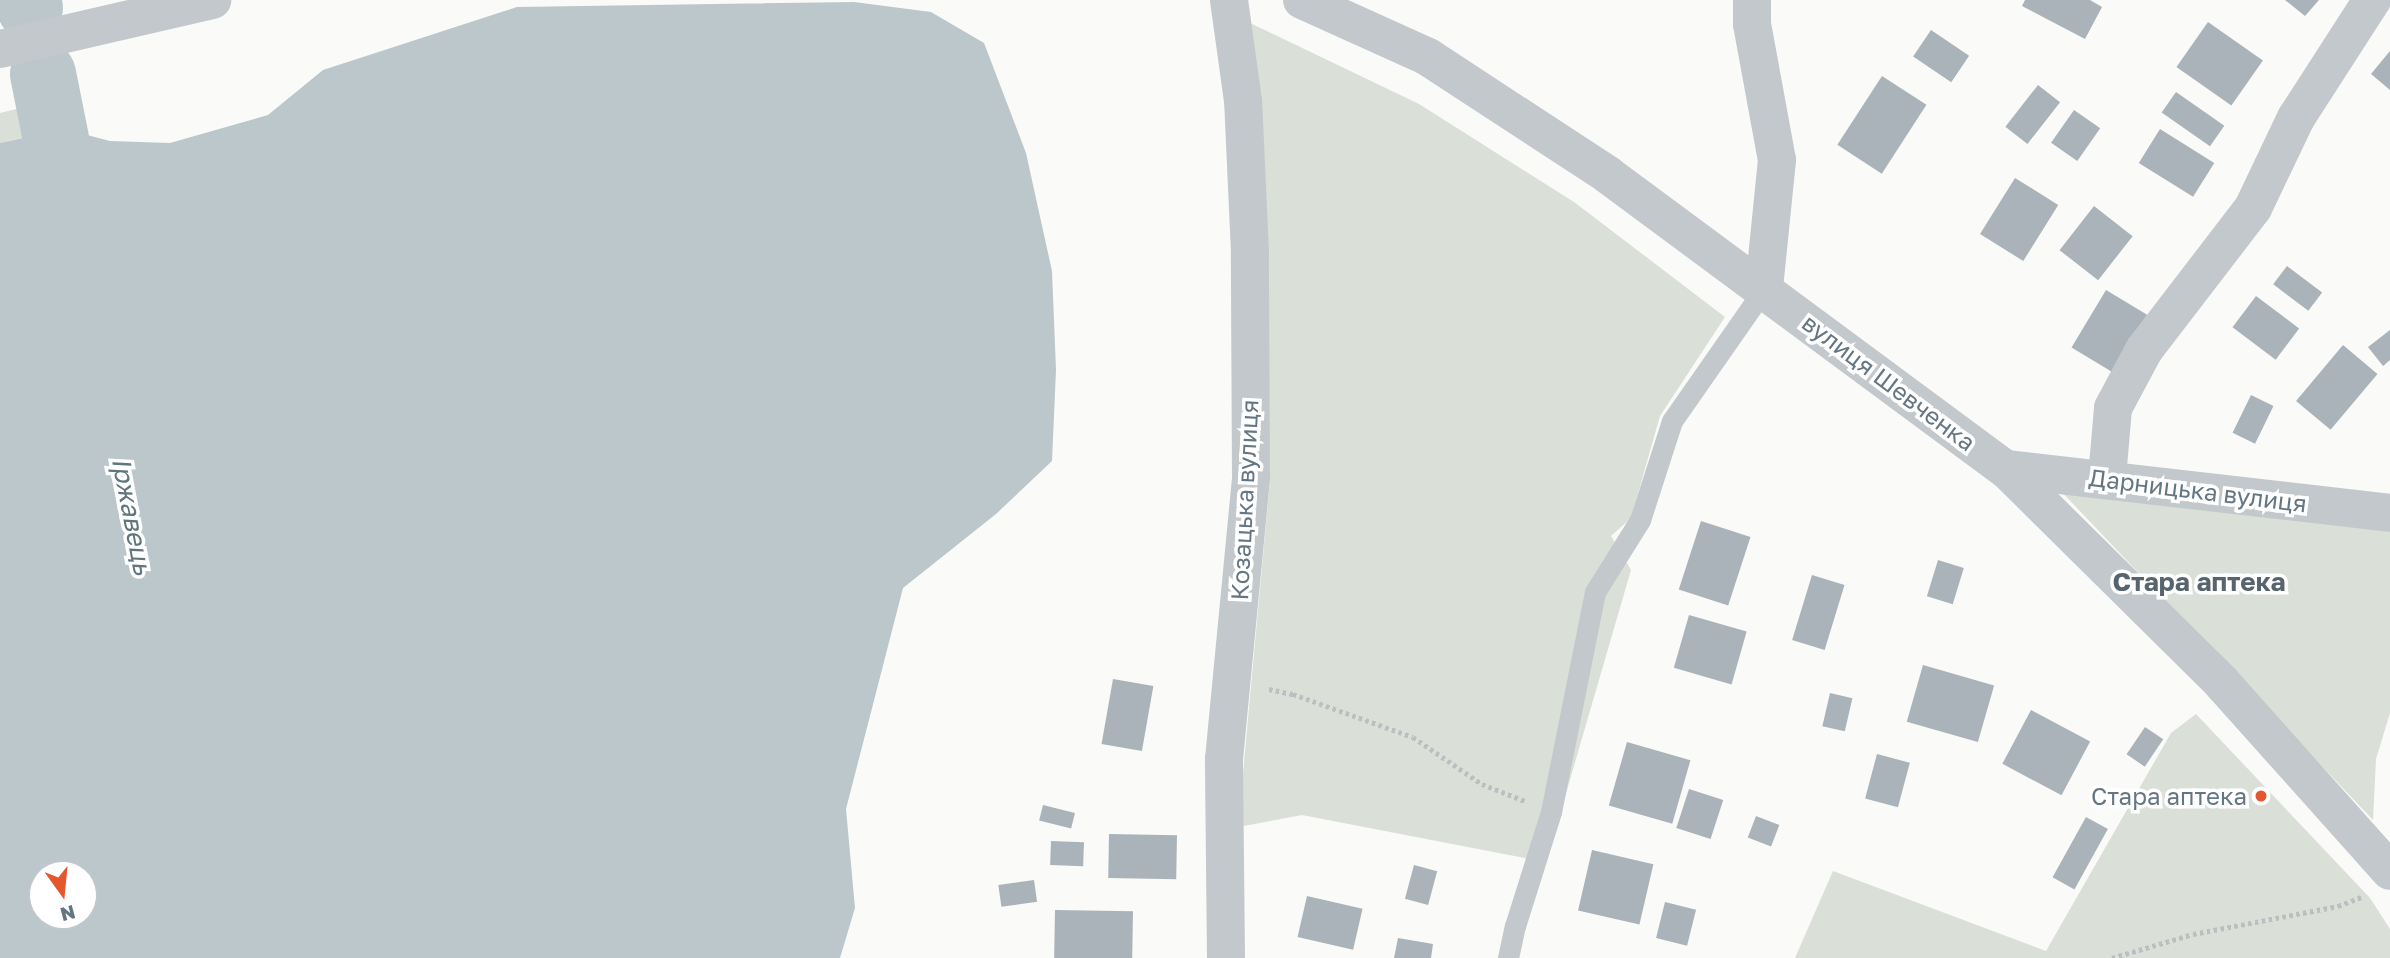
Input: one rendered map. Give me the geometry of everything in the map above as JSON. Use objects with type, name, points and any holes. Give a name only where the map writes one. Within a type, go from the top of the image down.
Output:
[{"type":"street","points":[[0,50],[212,0]]},
{"type":"street","name":"Козацька вулиця","points":[[1226,958],[1224,759],[1251,450],[1250,253],[1243,101],[1229,0]]},
{"type":"street","name":"вулиця Шевченка","points":[[1302,0],[1428,57],[1608,176],[2006,469],[2222,683],[2377,883]]},
{"type":"street","points":[[1752,0],[1752,24],[1777,160],[1764,289]]},
{"type":"street","points":[[2107,478],[2113,408],[2144,350],[2253,208],[2296,118],[2372,0]]},
{"type":"street","name":"Дарницька вулиця","points":[[2006,469],[2107,478],[2390,513]]},
{"type":"lane","points":[[1508,958],[1515,926],[1551,812],[1595,592],[1640,520],[1672,421],[1764,289]]},
{"type":"path","points":[[1231,682],[1293,694],[1413,737],[1482,784],[1551,812]]},
{"type":"path","points":[[2112,958],[2193,934],[2338,906],[2377,883]]},
{"type":"shaded area","points":[[1248,22],[1419,104],[1574,202],[1725,317],[1660,416],[1631,518],[1611,536],[1631,570],[1546,862],[1302,815],[1238,827],[1270,480],[1259,93]]},
{"type":"shaded area","points":[[32,105],[41,116],[38,134],[0,143],[0,113]]},
{"type":"shaded area","points":[[2058,488],[2390,531],[2390,713],[2376,759],[2373,820]]},
{"type":"shaded area","points":[[2196,714],[2370,898],[2390,929],[2390,958],[1795,958],[1833,871],[2046,951],[2171,733]]},
{"type":"water","points":[[854,2],[931,12],[984,43],[1026,153],[1052,271],[1056,370],[1052,461],[996,514],[903,588],[846,809],[855,908],[840,958],[0,958],[0,143],[64,129],[110,141],[170,143],[268,115],[323,70],[517,7]]},
{"type":"building","points":[[2025,0],[2090,0],[2102,7],[2085,39],[2022,6]]},
{"type":"building","points":[[2285,0],[2319,0],[2305,16]]},
{"type":"building","points":[[2208,22],[2263,60],[2231,105],[2176,67]]},
{"type":"building","points":[[1931,30],[1969,56],[1951,82],[1913,57]]},
{"type":"building","points":[[2390,51],[2390,90],[2371,74]]},
{"type":"building","points":[[1882,76],[1926,105],[1882,174],[1837,145]]},
{"type":"building","points":[[2038,85],[2060,102],[2027,144],[2005,127]]},
{"type":"building","points":[[2176,92],[2224,126],[2210,146],[2162,112]]},
{"type":"building","points":[[2074,110],[2100,128],[2077,161],[2051,143]]},
{"type":"building","points":[[2160,129],[2214,163],[2193,197],[2139,163]]},
{"type":"building","points":[[2015,178],[2058,205],[2023,261],[1980,234]]},
{"type":"building","points":[[2094,206],[2133,236],[2098,280],[2060,250]]},
{"type":"building","points":[[2287,266],[2322,292],[2308,311],[2273,284]]},
{"type":"building","points":[[2106,290],[2147,315],[2113,372],[2071,347]]},
{"type":"building","points":[[2256,296],[2299,328],[2276,360],[2233,327]]},
{"type":"building","points":[[2390,330],[2390,360],[2383,366],[2368,347]]},
{"type":"building","points":[[2343,345],[2377,374],[2331,430],[2296,401]]},
{"type":"building","points":[[2251,395],[2273,406],[2255,444],[2233,433]]},
{"type":"building","points":[[1701,521],[1750,537],[1728,606],[1679,589]]},
{"type":"building","points":[[1938,560],[1964,568],[1953,604],[1927,596]]},
{"type":"building","points":[[1812,575],[1845,585],[1825,650],[1792,640]]},
{"type":"building","points":[[1689,615],[1747,632],[1732,684],[1674,668]]},
{"type":"building","points":[[1923,665],[1994,685],[1978,742],[1907,722]]},
{"type":"building","points":[[1113,679],[1153,686],[1142,751],[1102,744]]},
{"type":"building","points":[[1830,693],[1852,698],[1845,731],[1822,726]]},
{"type":"building","points":[[2031,710],[2090,741],[2062,795],[2002,764]]},
{"type":"building","points":[[2145,727],[2163,739],[2145,767],[2127,754]]},
{"type":"building","points":[[1627,742],[1690,760],[1672,824],[1609,805]]},
{"type":"building","points":[[1877,754],[1910,763],[1898,807],[1865,798]]},
{"type":"building","points":[[1689,789],[1723,800],[1711,839],[1676,828]]},
{"type":"building","points":[[1043,805],[1075,813],[1071,829],[1039,821]]},
{"type":"building","points":[[1756,816],[1779,825],[1771,846],[1748,837]]},
{"type":"building","points":[[2086,817],[2108,829],[2074,889],[2053,877]]},
{"type":"building","points":[[1109,834],[1177,835],[1176,879],[1108,878]]},
{"type":"building","points":[[1051,841],[1084,842],[1083,866],[1050,865]]},
{"type":"building","points":[[1592,850],[1653,864],[1639,925],[1578,910]]},
{"type":"building","points":[[1414,865],[1437,871],[1428,905],[1405,899]]},
{"type":"building","points":[[1034,880],[1037,902],[1001,907],[998,885]]},
{"type":"building","points":[[1307,896],[1363,909],[1353,950],[1298,937]]},
{"type":"building","points":[[1665,902],[1696,910],[1687,946],[1656,938]]},
{"type":"building","points":[[1055,910],[1133,911],[1132,958],[1054,958]]},
{"type":"building","points":[[1398,938],[1433,944],[1431,958],[1394,958]]},
{"type":"waterway","name":"Іржавець","points":[[28,0],[30,8]]},
{"type":"waterway","name":"Іржавець","points":[[43,74],[72,219]]},
{"type":"place","name":"Стара аптека","points":[[2261,796]]},
{"type":"district","name":"Стара аптека","points":[[2199,582]]}]
